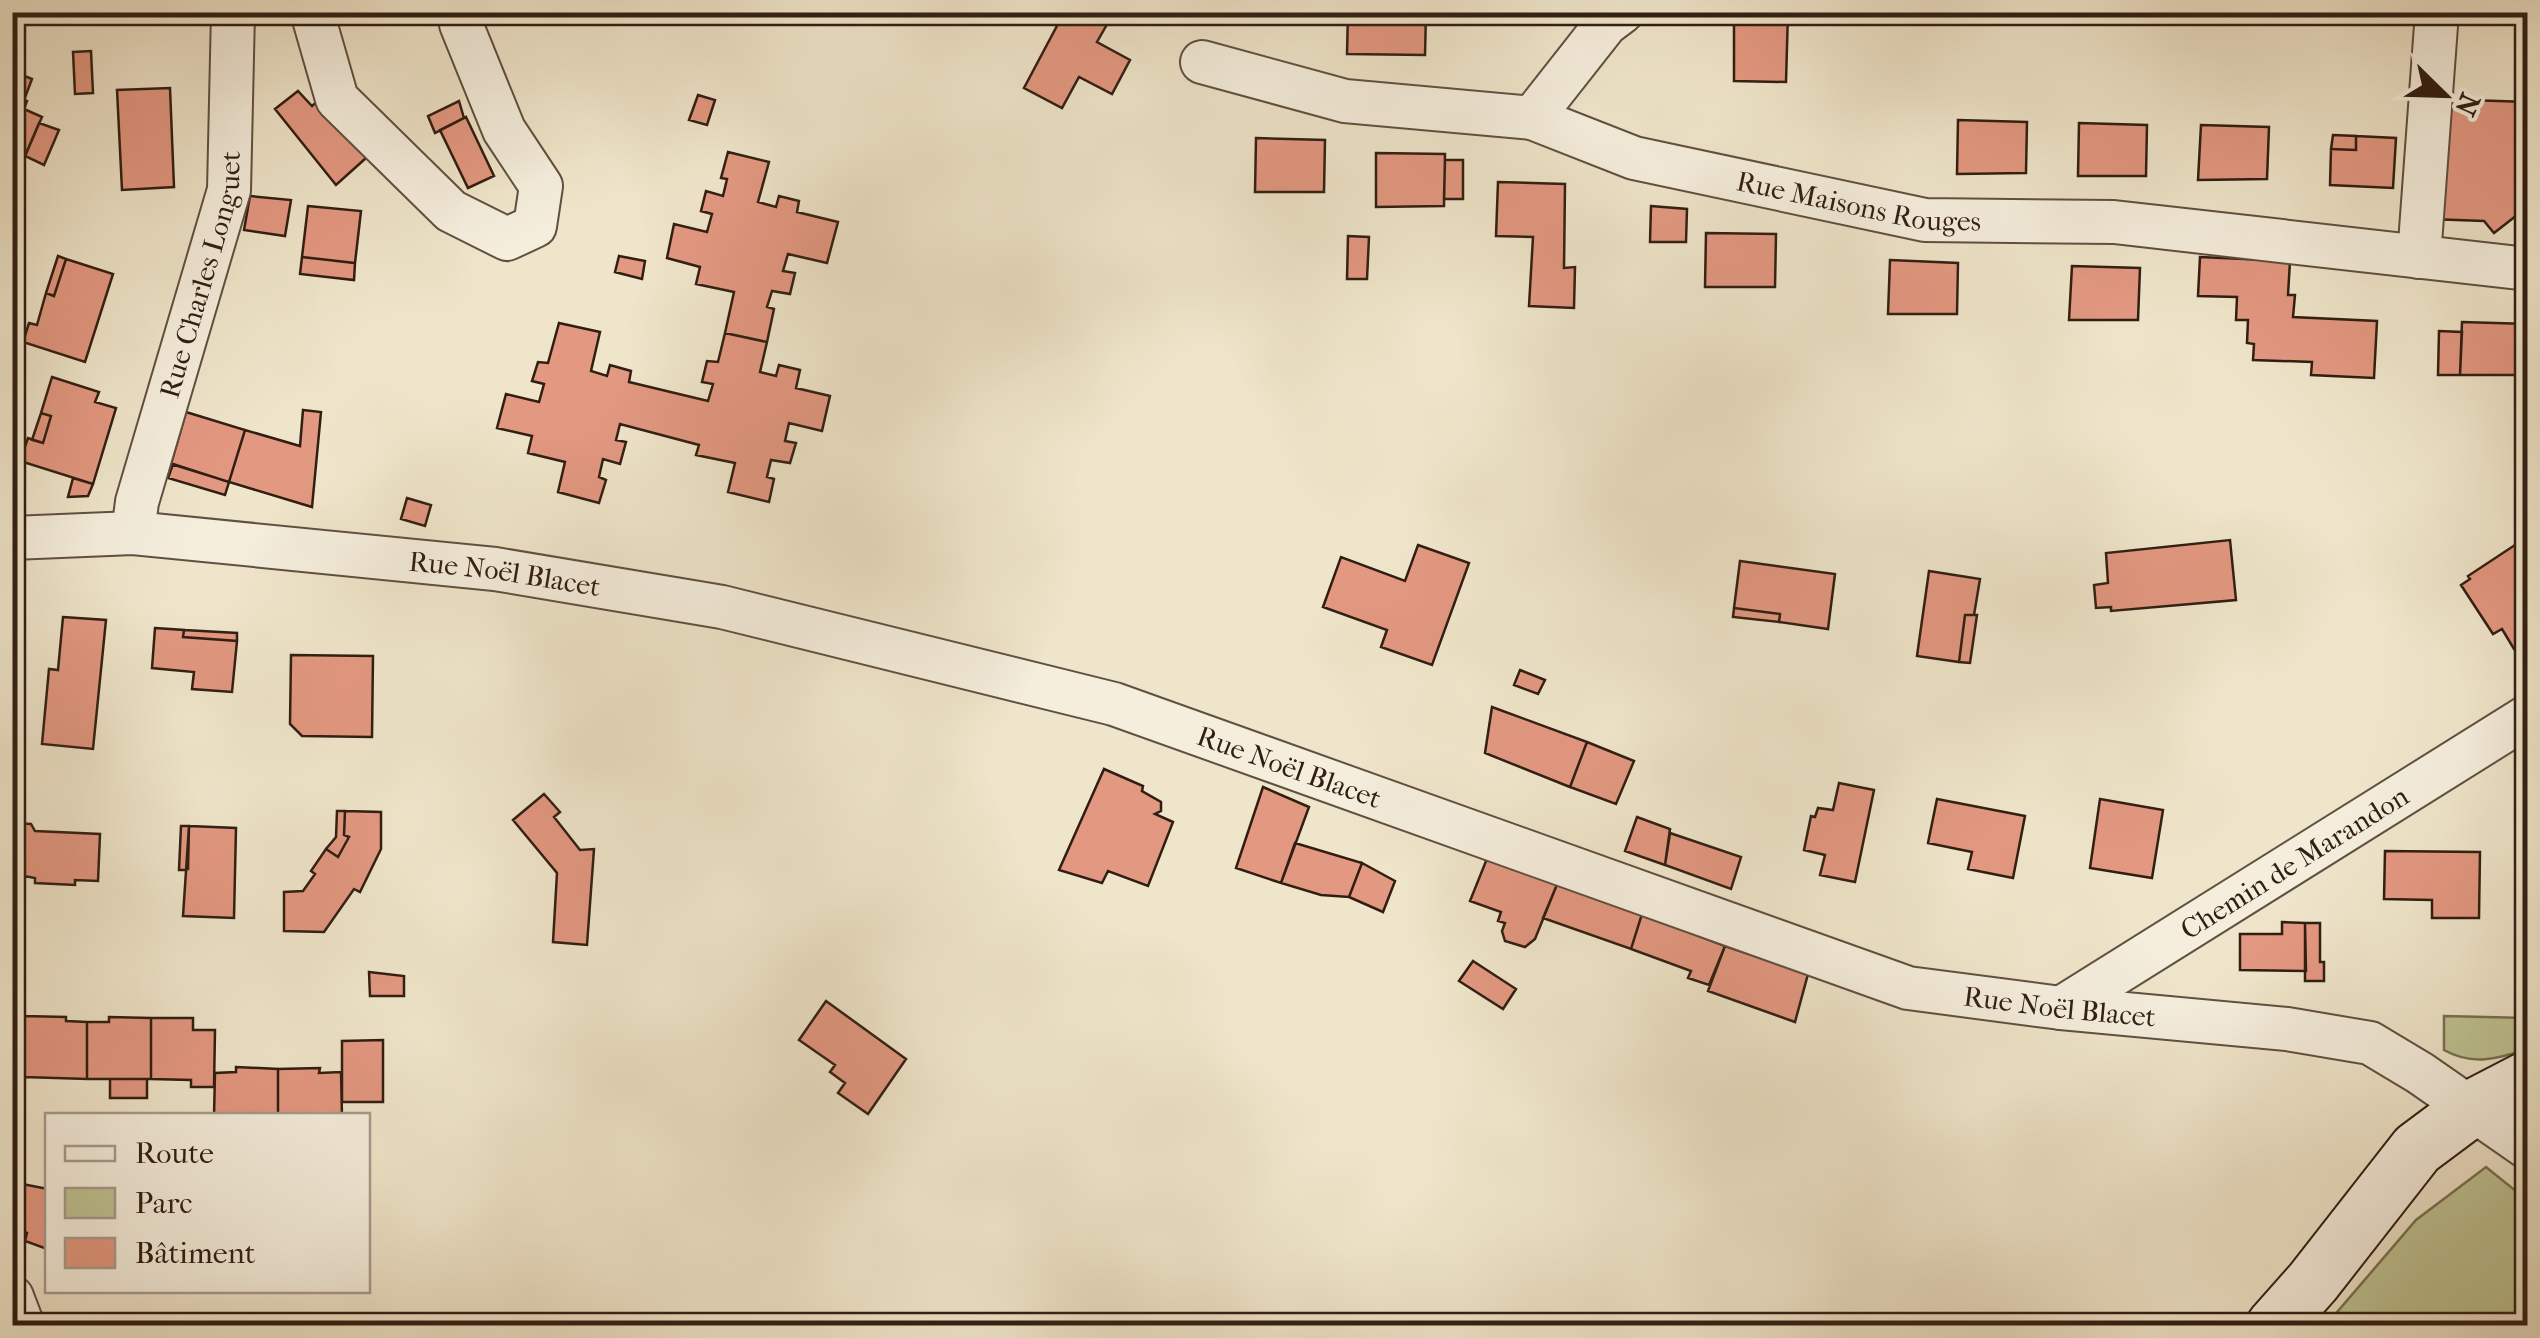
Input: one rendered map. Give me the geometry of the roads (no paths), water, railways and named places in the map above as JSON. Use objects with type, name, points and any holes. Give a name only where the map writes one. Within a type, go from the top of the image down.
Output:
[{"type":"street","name":"Rue Charles Longuet","points":[[132,533],[137,502],[229,190],[234,12]]},
{"type":"street","points":[[312,12],[337,99],[451,212],[506,239],[535,226],[541,186],[504,130],[460,24],[460,12]]},
{"type":"street","points":[[1532,118],[1606,24],[1622,12]]},
{"type":"street","points":[[2419,257],[2437,12]]},
{"type":"street","name":"Rue Maisons Rouges","points":[[1202,62],[1345,101],[1532,118],[1634,158],[1925,220],[2114,222],[2528,268]]},
{"type":"street","name":"Rue Noël Blacet","points":[[12,538],[132,533],[495,569],[741,612],[1114,704],[1908,988],[2060,1008],[2287,1029],[2370,1043],[2528,1148]]},
{"type":"street","name":"Chemin de Marandon","points":[[2060,1008],[2528,716]]},
{"type":"street","points":[[2274,1326],[2314,1282],[2417,1149],[2472,1108],[2528,1079]]},
{"type":"street","points":[[12,1297],[23,1326]]}]
